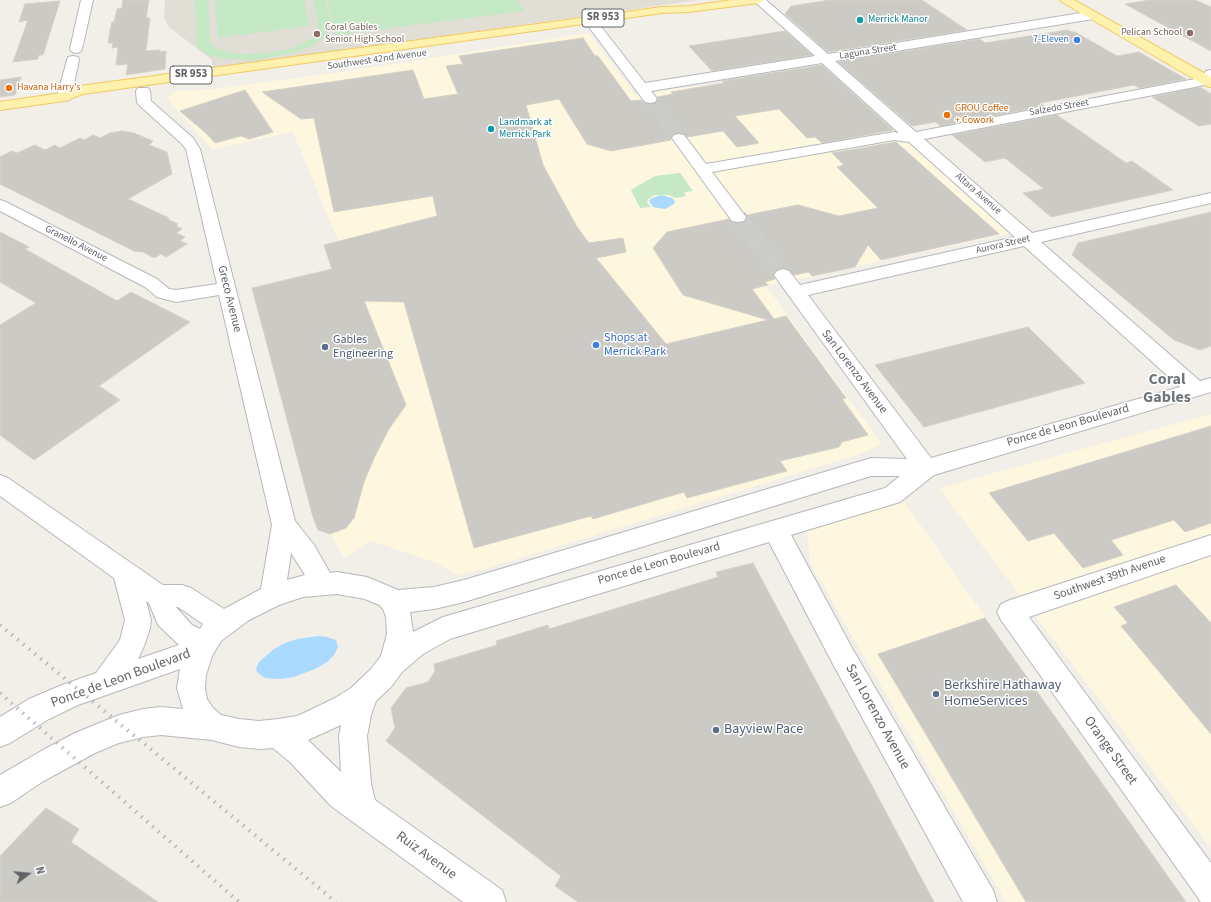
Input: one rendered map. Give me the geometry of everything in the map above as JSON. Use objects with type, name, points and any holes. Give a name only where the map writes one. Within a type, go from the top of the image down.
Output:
[{"type":"main road","name":"Southwest 42nd Avenue","points":[[64,97],[76,100],[143,91],[320,62],[655,11],[689,9],[758,0]]},
{"type":"main road","points":[[1066,0],[1093,16],[1210,77]]},
{"type":"main road","points":[[1087,0],[1210,77]]},
{"type":"main road","name":"Southwest 42nd Avenue","points":[[0,106],[64,97],[80,90],[526,39],[670,16],[689,9]]},
{"type":"street","points":[[64,97],[87,0]]},
{"type":"street","name":"Altara Avenue","points":[[758,0],[826,59],[908,137],[1204,387]]},
{"type":"street","name":"Laguna Street","points":[[642,88],[1093,16]]},
{"type":"street","points":[[595,27],[650,99]]},
{"type":"street","name":"Salzedo Street","points":[[706,174],[772,162],[900,143],[908,137],[1210,77]]},
{"type":"street","name":"Greco Avenue","points":[[143,91],[144,102],[188,141],[193,149],[284,525],[272,596]]},
{"type":"street","points":[[679,138],[738,217]]},
{"type":"street","name":"Aurora Street","points":[[796,292],[1211,198]]},
{"type":"street","name":"Granello Avenue","points":[[0,205],[152,283],[163,293],[176,296],[225,281]]},
{"type":"street","name":"San Lorenzo Avenue","points":[[783,275],[926,468]]},
{"type":"street","name":"Ponce de Leon Boulevard","points":[[394,602],[434,598],[468,590],[872,467],[926,468],[1204,387]]},
{"type":"street","name":"Ponce de Leon Boulevard","points":[[392,663],[429,636],[458,623],[776,531],[892,495],[926,468]]},
{"type":"street","points":[[0,484],[159,596],[182,596],[224,623]]},
{"type":"street","name":"Greco Avenue","points":[[284,525],[305,552],[323,584]]},
{"type":"street","name":"San Lorenzo Avenue","points":[[776,531],[843,657],[981,902]]},
{"type":"street","name":"Southwest 39th Avenue","points":[[1010,612],[1211,545]]},
{"type":"street","points":[[106,681],[131,646],[137,628],[138,620],[135,606],[125,573]]},
{"type":"street","points":[[0,792],[32,772],[85,743],[119,729],[143,723],[161,721],[212,726],[223,730],[259,735],[297,730],[328,717],[345,708],[366,692],[381,678],[392,663],[400,634],[399,617],[394,602],[388,597],[367,588],[337,583],[323,584],[293,589],[272,596],[256,603],[224,623],[201,648],[192,675],[192,688],[197,710],[212,726]]},
{"type":"street","name":"Ponce de Leon Boulevard","points":[[159,596],[167,618],[201,648]]},
{"type":"street","name":"Orange Street","points":[[1010,612],[1211,890]]},
{"type":"street","name":"Ponce de Leon Boulevard","points":[[0,733],[39,709],[72,694],[201,648]]},
{"type":"street","points":[[362,809],[356,783],[353,743],[357,714],[366,692]]},
{"type":"street","name":"Ruiz Avenue","points":[[278,733],[300,752],[342,795],[490,902]]},
{"type":"shaded area","name":"Coral Gables Senior High School","points":[[165,0],[700,0],[213,68],[212,60],[169,27],[164,18]]},
{"type":"shaded area","name":"Shops at Merrick Park","points":[[589,33],[635,95],[696,86],[718,86],[822,67],[1011,233],[766,286],[882,444],[860,454],[481,570],[456,575],[437,563],[371,541],[345,558],[330,534],[346,528],[354,518],[364,482],[375,456],[389,429],[406,405],[293,132],[212,149],[168,99],[169,96],[177,91],[216,89],[361,69]]},
{"type":"shaded area","points":[[1211,414],[1211,848],[939,488]]},
{"type":"shaded area","points":[[903,500],[1185,902],[1006,902],[810,563],[807,529]]},
{"type":"green space","points":[[195,0],[208,0],[210,42],[216,48],[227,52],[243,54],[269,53],[288,49],[313,37],[318,30],[318,23],[313,0],[325,0],[332,26],[327,34],[314,45],[296,52],[255,60],[224,59],[208,55],[197,47]]},
{"type":"green space","points":[[215,0],[304,0],[310,26],[218,38]]},
{"type":"green space","points":[[327,0],[517,0],[525,11],[336,35]]},
{"type":"green space","points":[[680,173],[693,191],[684,192],[686,196],[676,198],[669,195],[654,195],[648,199],[647,203],[651,207],[640,208],[631,190],[655,176]]},
{"type":"water","points":[[661,195],[672,198],[675,201],[674,204],[665,209],[653,207],[649,201],[652,198]]},
{"type":"water","points":[[318,636],[336,640],[338,647],[334,655],[327,662],[315,669],[294,677],[280,679],[265,678],[257,672],[256,669],[259,662],[274,649],[297,639]]},
{"type":"building","points":[[123,0],[149,0],[146,18],[150,18],[146,51],[166,51],[165,69],[126,75],[128,64],[116,65],[118,47],[112,48],[113,43],[108,43],[112,22],[114,22],[117,9],[122,8]]},
{"type":"building","name":"Merrick Manor","points":[[830,0],[922,0],[967,30],[828,52],[785,14],[791,6]]},
{"type":"building","points":[[1150,0],[1195,0],[1211,7],[1211,51],[1125,4]]},
{"type":"building","points":[[60,1],[43,55],[39,55],[38,59],[13,62],[28,20],[19,22],[25,4]]},
{"type":"building","points":[[1067,30],[1075,32],[1117,56],[1139,52],[1186,79],[1139,88],[1134,85],[1040,103],[1044,106],[940,126],[936,122],[912,126],[838,62],[980,39],[985,43]]},
{"type":"building","points":[[785,31],[812,55],[712,71],[689,46]]},
{"type":"building","name":"Shops at Merrick Park","points":[[583,38],[595,56],[598,56],[631,101],[641,100],[650,104],[656,103],[658,99],[657,97],[673,94],[671,92],[724,83],[722,81],[822,65],[893,130],[822,143],[815,137],[807,138],[779,109],[735,116],[759,143],[737,147],[723,131],[687,137],[684,134],[679,133],[673,134],[670,138],[671,140],[611,151],[587,144],[559,99],[526,105],[543,165],[577,227],[589,243],[623,238],[626,252],[596,258],[666,344],[768,320],[683,295],[653,248],[667,232],[729,219],[732,222],[744,222],[747,215],[798,205],[839,216],[878,208],[837,167],[844,165],[832,153],[896,142],[999,234],[881,260],[868,245],[855,267],[812,276],[809,272],[794,275],[789,270],[783,268],[777,270],[773,274],[775,279],[765,282],[768,285],[752,289],[774,319],[786,316],[846,398],[842,399],[868,435],[842,442],[839,447],[780,461],[787,471],[687,498],[684,492],[593,519],[591,516],[474,548],[404,302],[364,301],[406,405],[389,429],[375,456],[364,482],[354,518],[346,528],[330,534],[318,530],[313,517],[252,288],[332,269],[324,245],[437,216],[433,196],[334,212],[314,118],[301,119],[262,92],[413,70],[424,99],[458,94],[446,66],[463,64],[459,56]]},
{"type":"building","name":"Havana Harry's","points":[[21,77],[15,95],[0,97],[0,80]]},
{"type":"building","points":[[1200,87],[1211,94],[1211,124],[1199,126],[1152,97]]},
{"type":"building","points":[[245,90],[273,132],[249,139],[241,136],[215,143],[207,134],[180,111]]},
{"type":"building","points":[[1057,115],[1126,163],[1132,161],[1173,190],[1051,217],[1023,193],[1044,189],[1005,158],[985,162],[952,135]]},
{"type":"building","points":[[122,131],[134,133],[153,141],[149,145],[167,152],[172,174],[128,199],[169,218],[167,219],[178,224],[176,226],[182,229],[176,233],[185,237],[180,241],[187,244],[166,257],[161,254],[154,258],[143,252],[134,251],[0,184],[0,157],[12,151],[17,153],[35,145],[45,150],[55,145],[60,148],[80,138],[84,140],[93,135],[100,138],[110,133]]},
{"type":"building","points":[[1211,212],[1211,346],[1200,350],[1174,340],[1072,255],[1078,243]]},
{"type":"building","points":[[0,232],[29,247],[25,249],[117,301],[131,292],[190,322],[99,386],[120,400],[34,460],[0,435],[0,325],[36,303],[0,282]]},
{"type":"building","points":[[1028,327],[1085,383],[924,427],[875,365]]},
{"type":"building","points":[[1211,426],[1211,523],[1185,532],[1174,520],[1111,540],[1123,555],[1083,568],[1054,533],[1028,541],[989,493]]},
{"type":"building","points":[[753,563],[934,902],[578,902],[555,886],[561,876],[386,741],[395,728],[391,708],[406,688],[428,682],[435,671],[434,664],[497,645],[496,641],[548,625],[549,629],[718,577],[716,572]]},
{"type":"building","points":[[1176,585],[1211,623],[1211,734],[1121,626],[1128,623],[1114,607]]},
{"type":"building","points":[[985,618],[1186,902],[1026,902],[878,654]]},
{"type":"building","points":[[46,808],[79,829],[71,842],[158,902],[0,902],[0,856]]},
{"type":"tunnel","points":[[650,99],[679,138]]},
{"type":"tunnel","points":[[738,217],[783,275]]},
{"type":"railway","points":[[0,625],[336,902]]},
{"type":"railway","points":[[0,693],[239,902]]},
{"type":"place","name":"Merrick Manor","points":[[860,20]]},
{"type":"place","name":"Pelican School","points":[[1190,33]]},
{"type":"place","name":"Coral Gables Senior High School","points":[[317,34]]},
{"type":"place","name":"7-Eleven","points":[[1077,40]]},
{"type":"place","name":"Havana Harry's","points":[[9,88]]},
{"type":"place","name":"GROU Coffee + Cowork","points":[[947,115]]},
{"type":"place","name":"Landmark at Merrick Park","points":[[491,129]]},
{"type":"place","name":"Shops at Merrick Park","points":[[596,345]]},
{"type":"place","name":"Gables Engineering","points":[[325,347]]},
{"type":"place","name":"Berkshire Hathaway HomeServices","points":[[936,694]]},
{"type":"place","name":"Bayview Pace","points":[[716,730]]},
{"type":"district","name":"Coral Gables","points":[[1167,389]]}]
